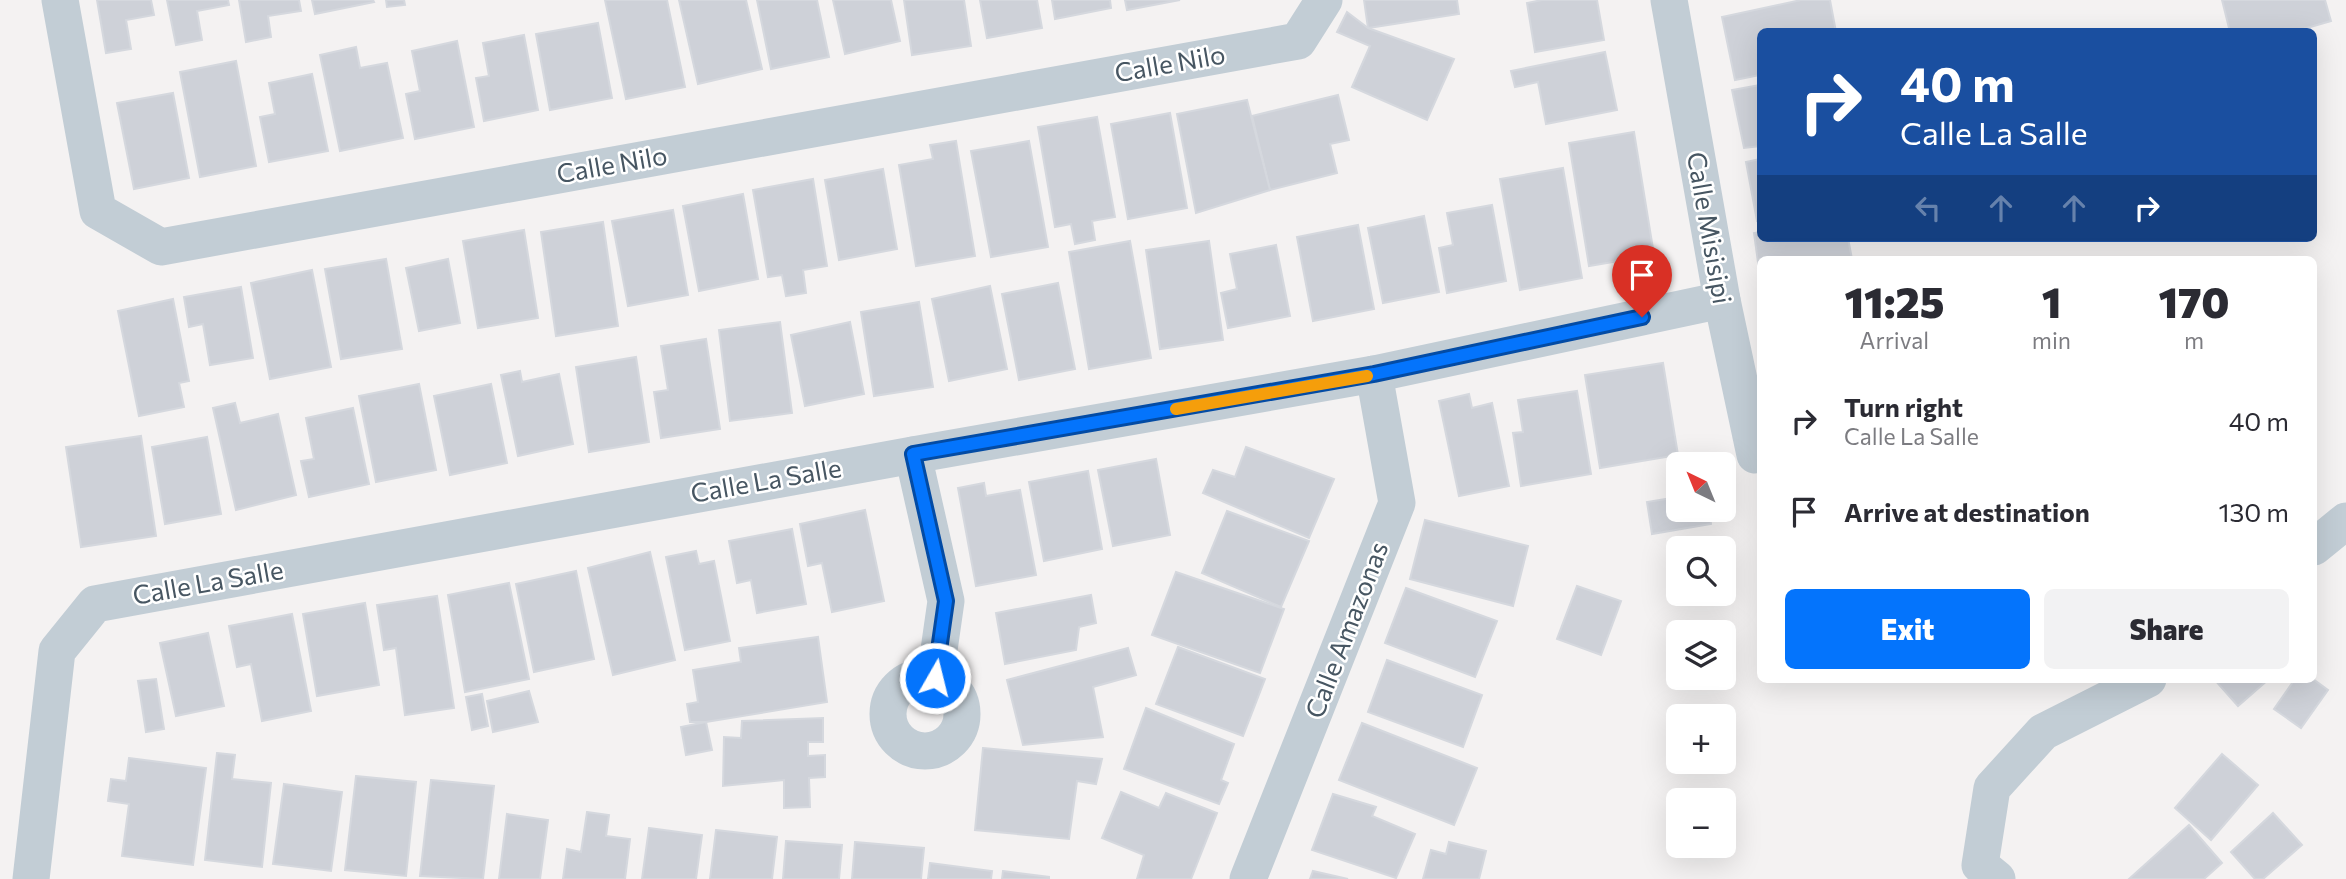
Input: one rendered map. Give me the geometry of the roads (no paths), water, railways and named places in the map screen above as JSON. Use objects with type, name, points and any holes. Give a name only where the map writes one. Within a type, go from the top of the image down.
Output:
[{"type":"street","name":"Calle Nilo","points":[[60,0],[98,211],[161,247],[1298,41],[1324,0]]},
{"type":"street","name":"Calle Misisipi","points":[[1669,0],[1721,300],[1755,455]]},
{"type":"street","name":"Calle La Salle","points":[[31,879],[57,651],[95,604],[913,454],[1374,374],[1721,300]]},
{"type":"street","name":"Calle Amazonas","points":[[1248,879],[1398,503],[1374,374]]},
{"type":"street","points":[[913,454],[946,601],[935,678]]},
{"type":"street","points":[[2317,545],[2346,521]]},
{"type":"street","points":[[1997,879],[1980,866],[1992,788],[2043,732],[2140,683]]}]
